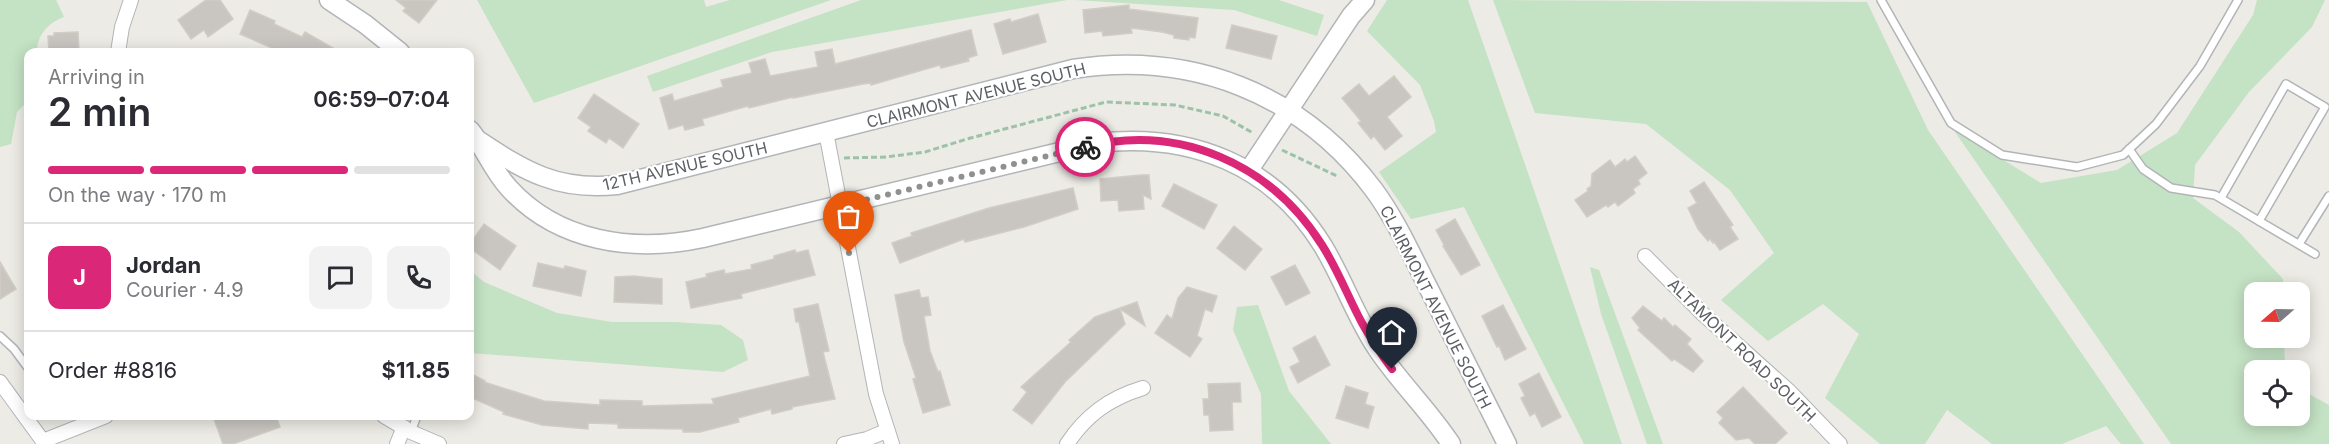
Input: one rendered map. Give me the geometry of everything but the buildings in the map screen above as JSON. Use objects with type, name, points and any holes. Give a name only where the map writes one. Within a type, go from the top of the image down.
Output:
[{"type":"street","points":[[119,48],[122,27],[131,0]]},
{"type":"street","points":[[329,0],[395,48]]},
{"type":"street","points":[[1249,170],[1351,16],[1365,0]]},
{"type":"street","name":"CLAIRMONT AVENUE SOUTH","points":[[826,132],[1073,69],[1124,64],[1174,67],[1214,76],[1245,87],[1288,110],[1326,138],[1369,184],[1389,213],[1507,444]]},
{"type":"street","points":[[826,132],[876,394],[889,438],[867,439],[844,444]]},
{"type":"street","name":"12TH AVENUE SOUTH","points":[[474,135],[516,165],[547,180],[581,187],[599,187],[617,185],[826,132]]},
{"type":"street","name":"12TH AVENUE SOUTH","points":[[474,135],[495,171],[527,205],[554,223],[611,242],[634,245],[680,243],[840,206]]},
{"type":"street","points":[[840,206],[1097,143],[1142,140],[1186,146],[1218,156],[1249,170],[1283,197],[1311,229],[1333,264],[1376,346],[1451,444]]},
{"type":"street","name":"ALTAMONT ROAD SOUTH","points":[[1645,256],[1703,314],[1790,392],[1840,444]]},
{"type":"street","points":[[0,382],[24,415]]},
{"type":"street","points":[[1066,444],[1077,428],[1100,407],[1143,388]]},
{"type":"street","points":[[28,420],[44,442],[96,420]]},
{"type":"street","points":[[391,420],[440,444]]},
{"type":"street","points":[[397,444],[408,429]]},
{"type":"lane","points":[[1881,0],[1951,123],[2002,154],[2077,166],[2123,155],[2156,124],[2200,66],[2238,0]]},
{"type":"lane","points":[[2221,198],[2286,84],[2325,107],[2259,221]]},
{"type":"lane","points":[[2128,149],[2143,169],[2170,188],[2198,191],[2221,198],[2315,254]]},
{"type":"lane","points":[[2299,244],[2329,196]]},
{"type":"lane","points":[[0,336],[24,363]]},
{"type":"lane","points":[[408,429],[414,420]]},
{"type":"path","points":[[832,158],[886,157],[926,152],[1106,102],[1175,105],[1223,116],[1342,179]]},
{"type":"green space","points":[[0,0],[56,0],[64,17],[44,30],[38,48],[24,48],[24,105],[17,112],[11,144],[0,147]]},
{"type":"green space","points":[[477,0],[704,0],[706,7],[730,0],[831,0],[534,103]]},
{"type":"green space","points":[[861,0],[1067,0],[772,52],[653,92],[647,76]]},
{"type":"green space","points":[[1075,0],[1279,0],[1324,15],[1317,36],[1234,10]]},
{"type":"green space","points":[[1387,0],[1468,0],[1622,444],[1584,444],[1464,207],[1411,219],[1379,172],[1436,132],[1420,85],[1367,31]]},
{"type":"green space","points":[[1493,0],[1867,2],[1928,130],[2144,444],[2121,444],[2106,426],[2062,444],[1992,444],[1947,410],[1925,444],[1880,444],[1825,398],[1859,334],[1823,304],[1768,341],[1721,300],[1774,253],[1730,190],[1646,124],[1535,113]]},
{"type":"green space","points":[[2257,0],[2325,0],[2312,27],[2249,92],[2195,165],[2193,198],[2239,232],[2283,279],[2283,282],[2244,282],[2244,348],[2284,348],[2285,360],[2244,360],[2244,426],[2310,426],[2310,395],[2329,405],[2329,444],[2171,444],[1953,129],[2041,183],[2117,170],[2177,133],[2253,15]]},
{"type":"green space","points":[[1590,267],[1599,270],[1663,444],[1647,444],[1601,314]]},
{"type":"green space","points":[[474,273],[484,282],[557,313],[612,322],[721,325],[743,340],[748,360],[723,372],[474,353]]},
{"type":"green space","points":[[1258,305],[1289,391],[1331,444],[1262,444],[1261,394],[1233,330],[1237,307]]},
{"type":"way so far","points":[[849,253],[840,206],[1085,147]]},
{"type":"route","points":[[1085,147],[1097,143],[1142,140],[1186,146],[1229,160],[1249,170],[1267,183],[1298,213],[1323,246],[1362,323],[1392,369]]}]
